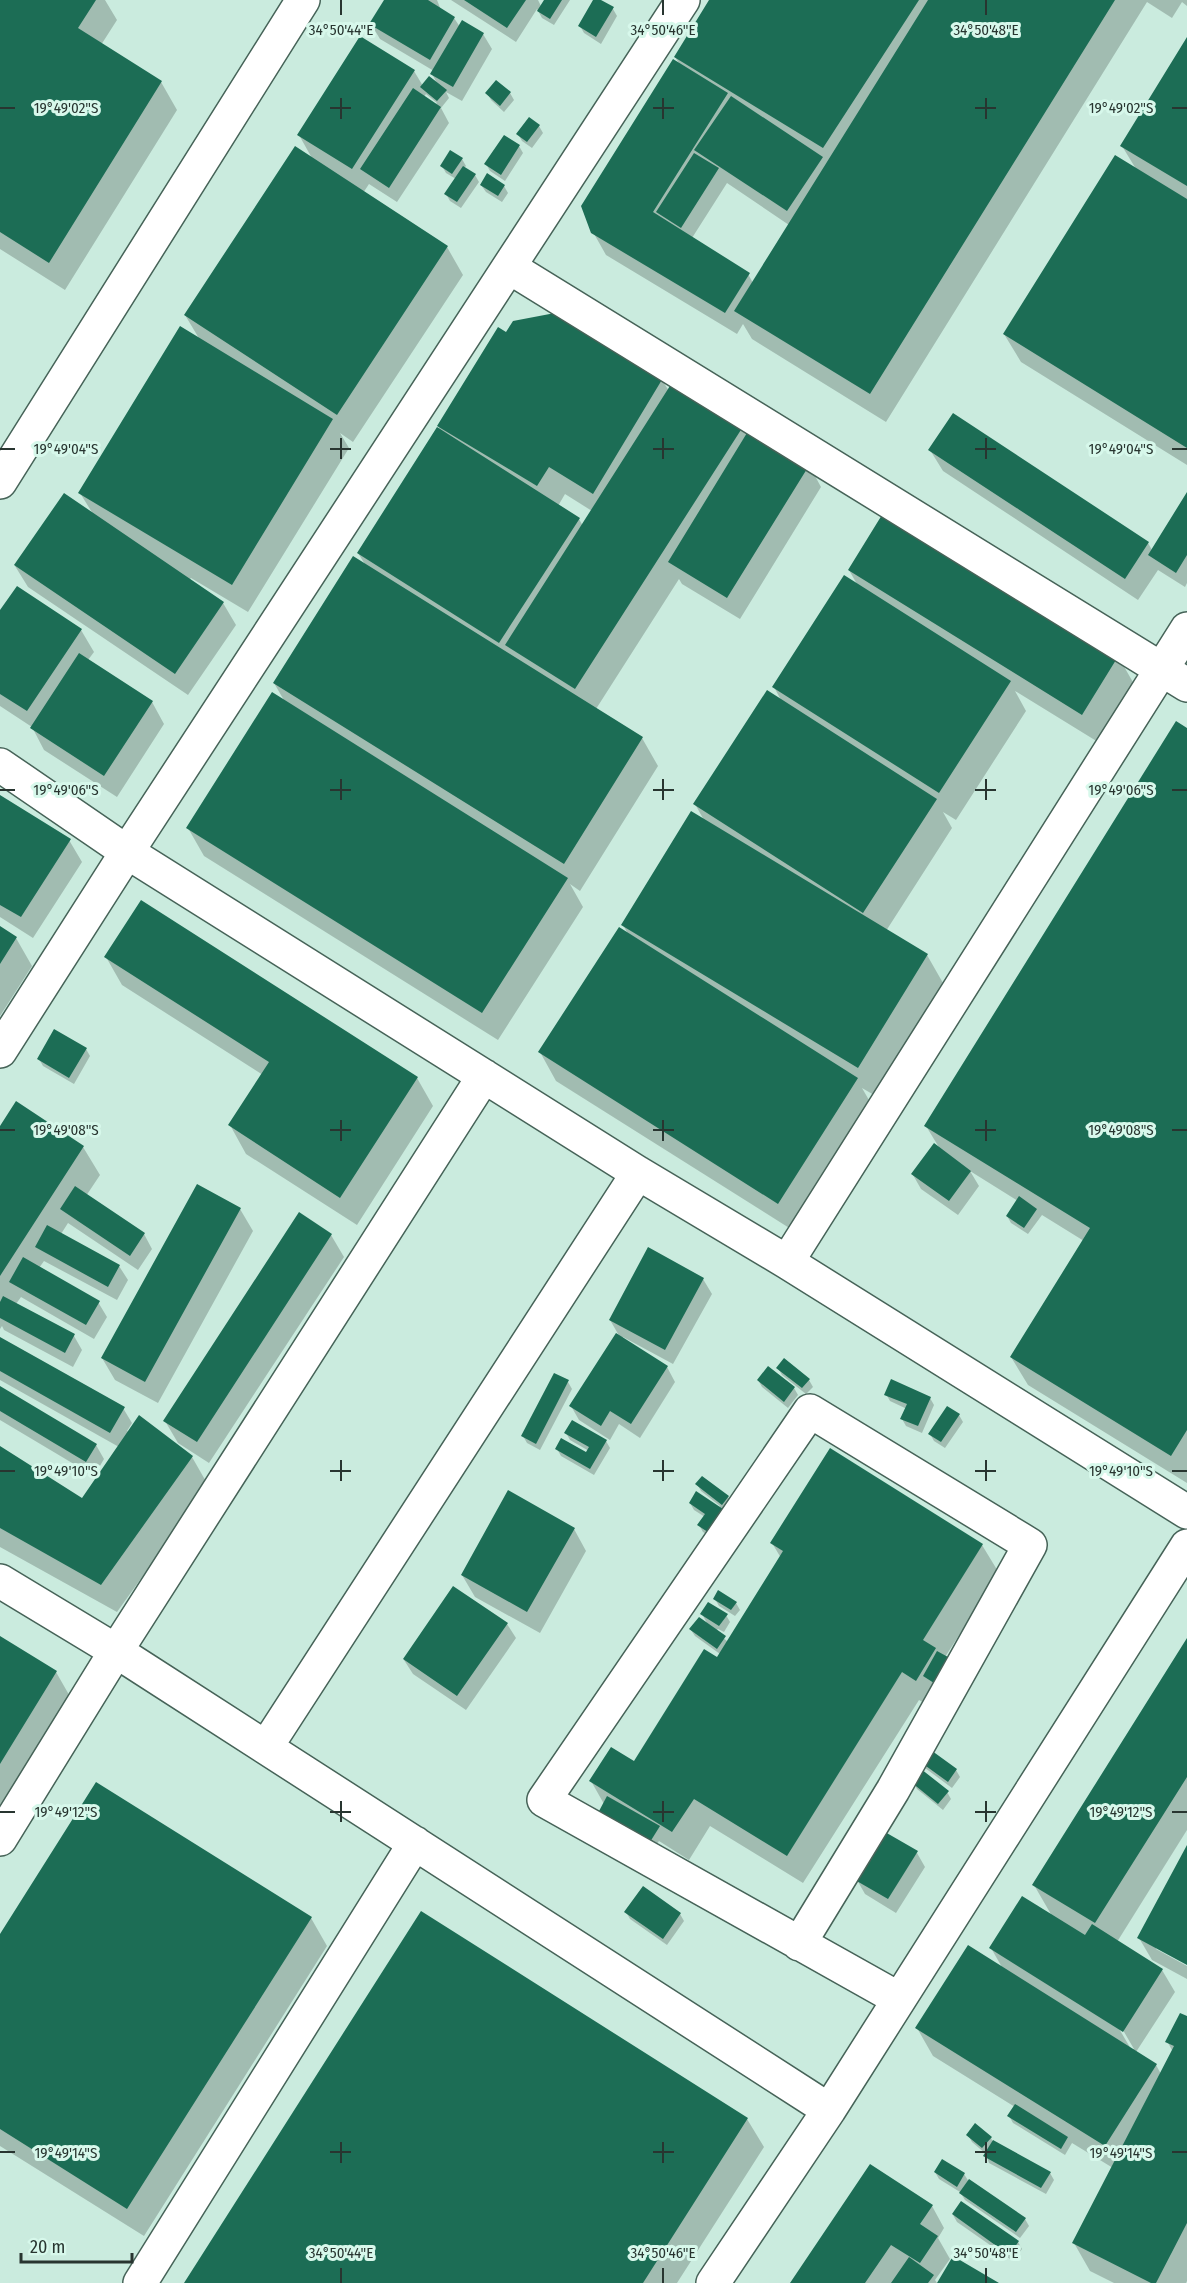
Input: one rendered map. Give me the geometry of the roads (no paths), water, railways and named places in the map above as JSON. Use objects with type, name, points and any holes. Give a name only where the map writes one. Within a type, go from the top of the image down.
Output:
[{"type":"street","points":[[0,482],[303,0]]},
{"type":"street","points":[[0,1051],[683,0]]},
{"type":"street","points":[[509,267],[1174,677]]},
{"type":"street","points":[[787,1262],[1174,677],[1187,628]]},
{"type":"street","points":[[0,765],[128,852],[638,1173],[787,1262],[1187,1512]]},
{"type":"street","points":[[0,1839],[116,1651],[484,1076]]},
{"type":"street","points":[[266,1747],[638,1173]]},
{"type":"street","points":[[799,1944],[893,1790],[1030,1545],[810,1410],[544,1800],[799,1944],[899,1999]]},
{"type":"street","points":[[712,2283],[828,2110],[1187,1546]]},
{"type":"street","points":[[0,1581],[116,1651],[828,2110]]},
{"type":"street","points":[[140,2283],[415,1844]]}]
